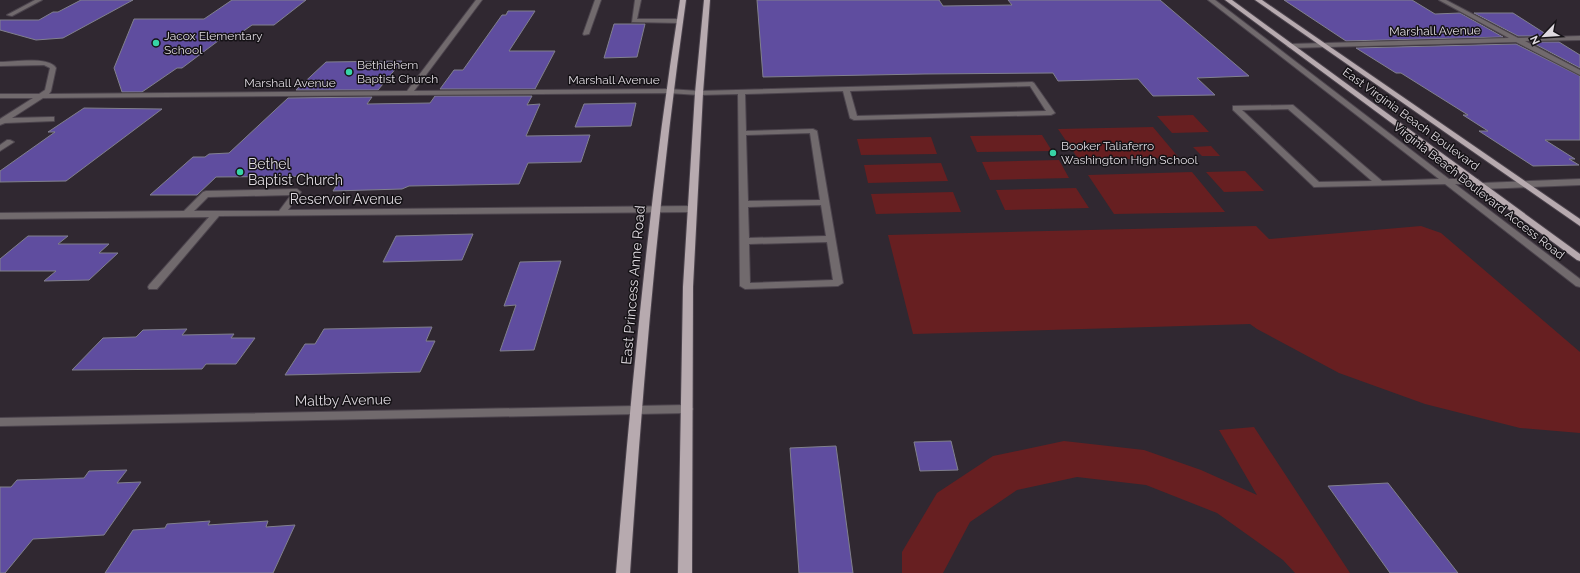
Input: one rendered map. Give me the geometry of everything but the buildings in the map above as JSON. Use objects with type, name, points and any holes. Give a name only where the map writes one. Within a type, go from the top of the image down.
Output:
[{"type":"main road","name":"East Princess Anne Road","points":[[623,573],[635,409],[654,211],[668,91],[683,0]]},
{"type":"main road","points":[[685,573],[688,287],[699,93],[707,0]]},
{"type":"main road","name":"East Virginia Beach Boulevard","points":[[1228,0],[1580,258]]},
{"type":"main road","name":"East Virginia Beach Boulevard","points":[[1258,0],[1580,223]]},
{"type":"street","points":[[10,15],[39,0]]},
{"type":"street","points":[[410,93],[479,0]]},
{"type":"street","points":[[586,34],[598,0]]},
{"type":"street","points":[[638,0],[634,21],[679,21]]},
{"type":"street","name":"Virginia Beach Boulevard Access Road","points":[[1210,0],[1580,284]]},
{"type":"street","points":[[1442,0],[1580,73]]},
{"type":"street","name":"Marshall Avenue","points":[[1290,46],[1580,38]]},
{"type":"street","points":[[0,64],[45,63],[51,65],[53,68],[48,91],[1,122]]},
{"type":"street","name":"Marshall Avenue","points":[[0,96],[668,91],[699,93],[741,92],[846,89],[1032,84],[1051,113],[854,118],[846,89]]},
{"type":"street","points":[[741,92],[745,286],[838,283],[813,131],[742,133]]},
{"type":"street","points":[[1380,183],[1290,107],[1236,108],[1317,185],[1447,181],[1524,184],[1580,182]]},
{"type":"street","points":[[1,122],[51,119]]},
{"type":"street","points":[[0,149],[10,142]]},
{"type":"street","points":[[187,214],[206,194],[297,192],[281,214]]},
{"type":"street","points":[[743,204],[824,202]]},
{"type":"street","name":"Reservoir Avenue","points":[[0,216],[693,210]]},
{"type":"street","points":[[152,287],[216,214]]},
{"type":"street","points":[[744,241],[830,239]]},
{"type":"street","name":"Maltby Avenue","points":[[0,422],[687,409]]},
{"type":"shaded area","points":[[1193,115],[1209,132],[1172,133],[1157,116]]},
{"type":"shaded area","points":[[1153,127],[1179,158],[1079,160],[1058,129]]},
{"type":"shaded area","points":[[1042,135],[1052,151],[977,152],[970,136]]},
{"type":"shaded area","points":[[931,137],[937,154],[861,155],[857,139]]},
{"type":"shaded area","points":[[1211,146],[1220,156],[1202,156],[1193,147]]},
{"type":"shaded area","points":[[1059,160],[1069,178],[990,180],[982,162]]},
{"type":"shaded area","points":[[941,163],[948,181],[868,183],[864,165]]},
{"type":"shaded area","points":[[1245,171],[1264,191],[1224,192],[1206,172]]},
{"type":"shaded area","points":[[1192,172],[1225,212],[1114,214],[1088,175]]},
{"type":"shaded area","points":[[1076,188],[1089,208],[1005,210],[996,190]]},
{"type":"shaded area","points":[[953,192],[961,212],[876,214],[871,194]]},
{"type":"shaded area","points":[[1256,226],[1269,239],[1421,226],[1441,233],[1580,352],[1580,433],[1520,428],[1425,404],[1339,373],[1250,324],[913,334],[888,235]]},
{"type":"shaded area","points":[[1254,427],[1350,573],[1295,573],[1283,560],[1217,513],[1146,485],[1077,477],[1017,490],[970,522],[943,573],[902,573],[902,552],[937,493],[993,456],[1064,441],[1144,450],[1201,470],[1257,495],[1219,430]]},
{"type":"place","name":"Jacox Elementary School","points":[[156,43]]},
{"type":"place","name":"Bethlehem Baptist Church","points":[[349,72]]},
{"type":"place","name":"Booker Taliaferro Washington High School","points":[[1053,153]]},
{"type":"place","name":"Bethel Baptist Church","points":[[240,172]]}]
